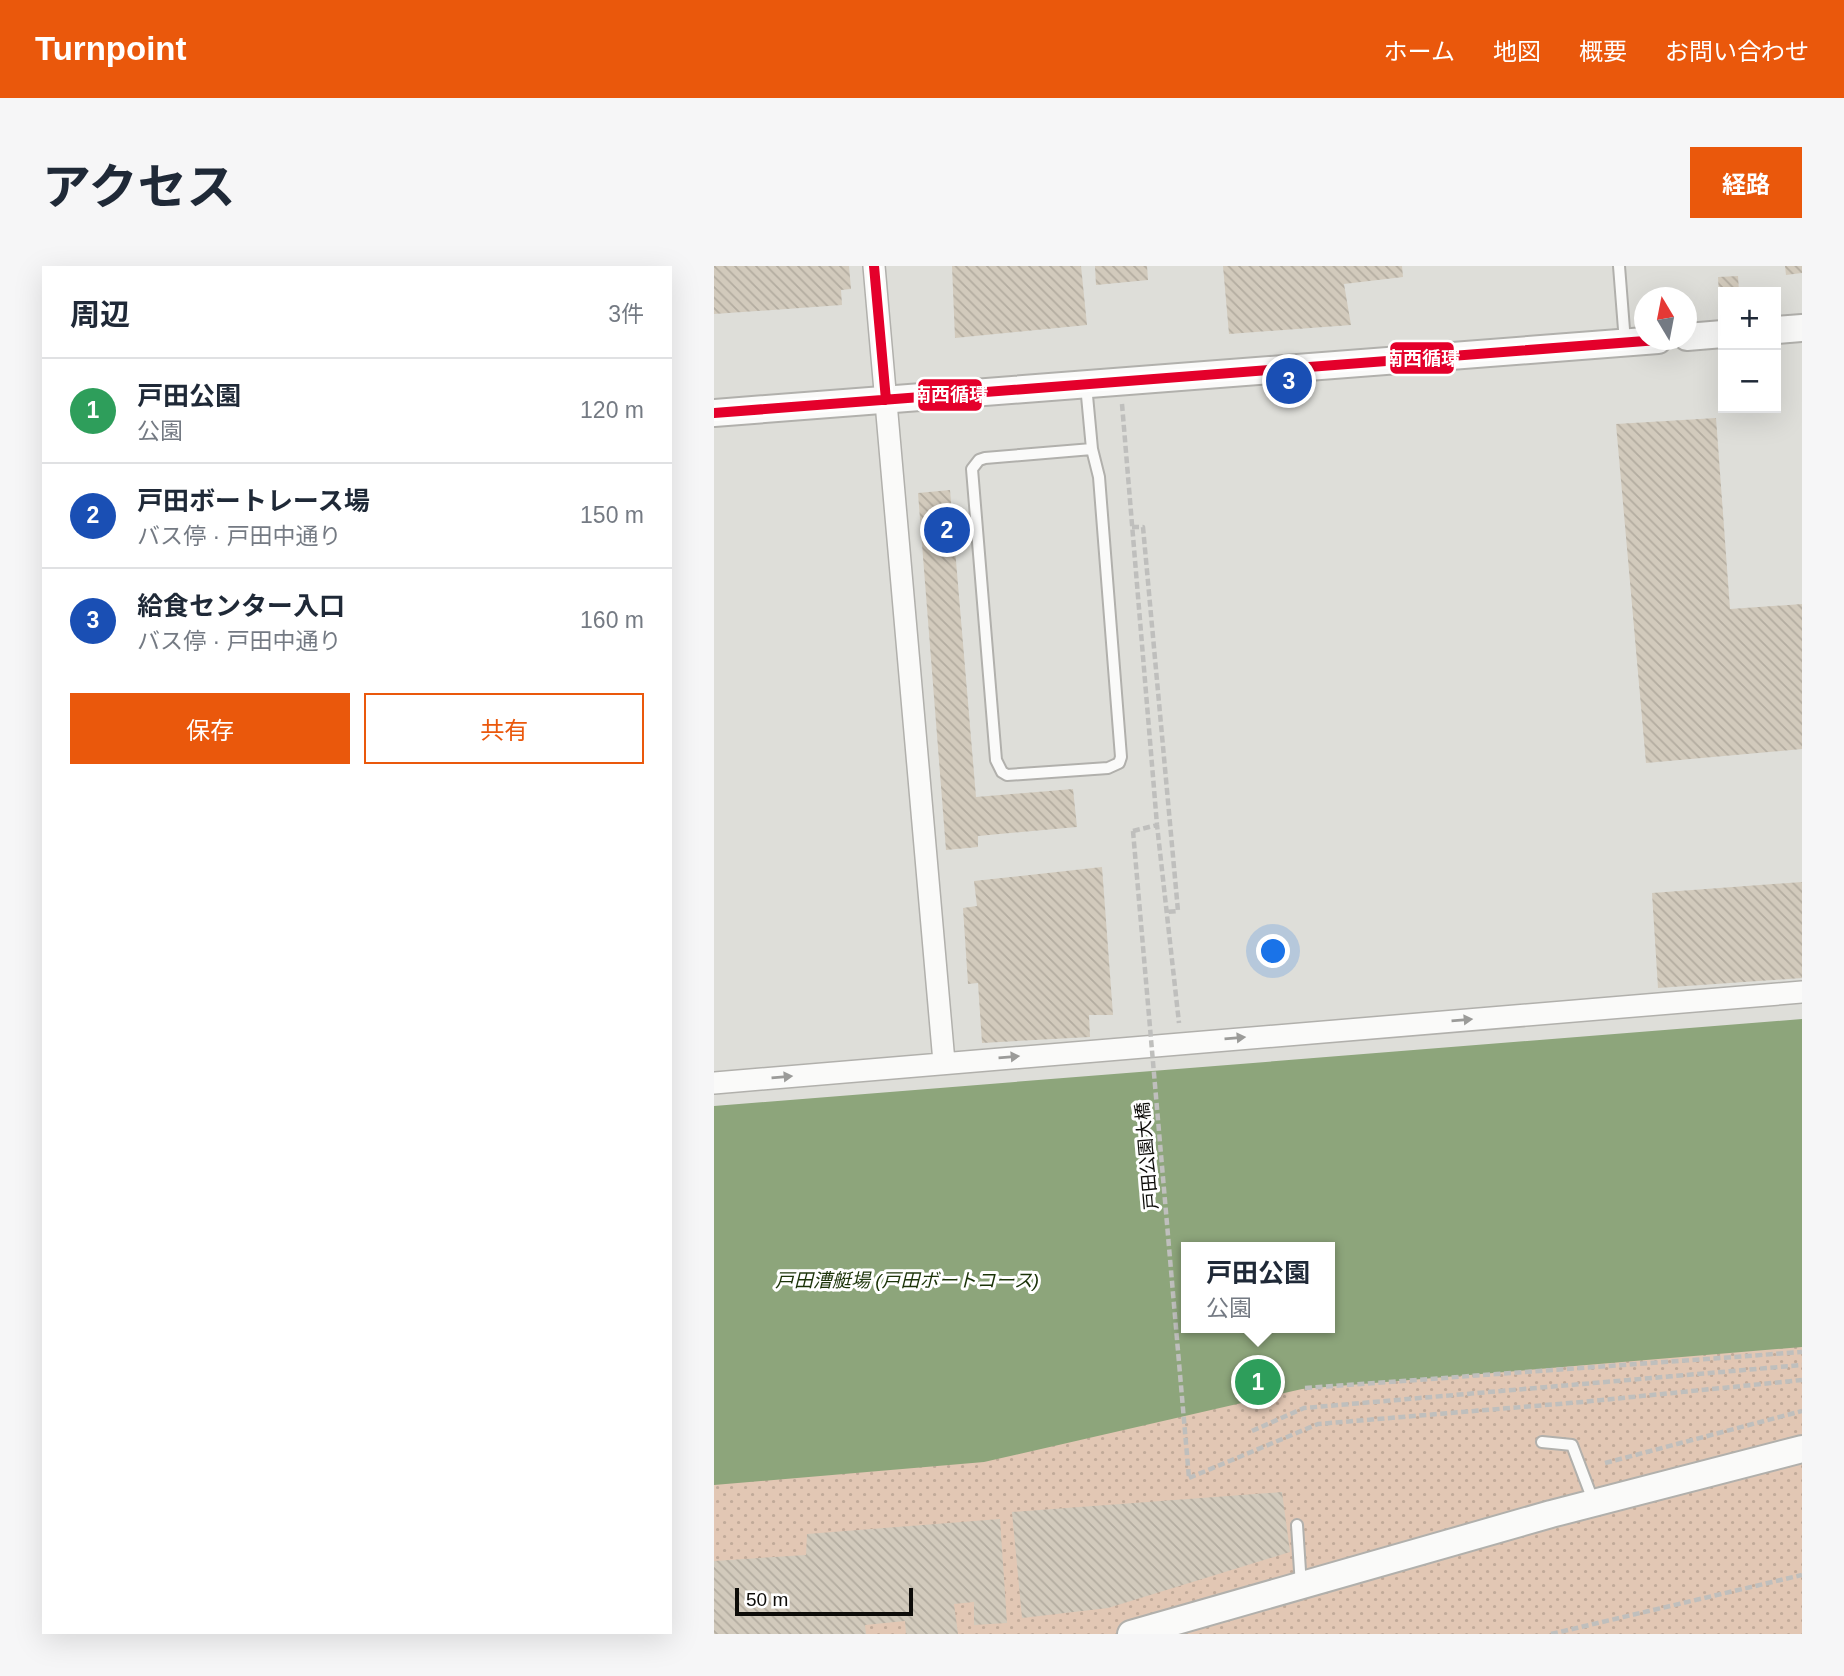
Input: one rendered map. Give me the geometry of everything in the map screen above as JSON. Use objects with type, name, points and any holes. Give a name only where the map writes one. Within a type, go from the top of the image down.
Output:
[{"type":"street","points":[[874,266],[944,1062]]},
{"type":"street","points":[[1781,330],[1802,328]]},
{"type":"street","points":[[1697,336],[1718,334]]},
{"type":"street","points":[[714,413],[1634,341]]},
{"type":"street","points":[[714,1083],[1802,992]]},
{"type":"street","points":[[1131,1634],[1594,1503],[1802,1449]]},
{"type":"lane","points":[[1619,266],[1625,342]]},
{"type":"lane","points":[[1086,385],[1092,449],[1099,477],[1121,757],[1119,763],[1108,768],[1007,775],[996,761],[972,469],[979,460],[985,458],[1092,449]]},
{"type":"lane","points":[[1542,1441],[1572,1445],[1594,1503]]},
{"type":"lane","points":[[1297,1525],[1301,1586]]},
{"type":"path","points":[[1120,383],[1157,825],[1181,1043]]},
{"type":"path","points":[[1132,527],[1143,527],[1146,554],[1178,911],[1167,912]]},
{"type":"path","name":"戸田公園大橋","points":[[1157,825],[1132,831],[1189,1478],[1318,1424],[1802,1380]]},
{"type":"path","points":[[1305,1388],[1802,1352]]},
{"type":"path","points":[[1252,1431],[1304,1408],[1802,1365]]},
{"type":"path","points":[[1605,1463],[1802,1411]]},
{"type":"path","points":[[1551,1634],[1802,1575]]},
{"type":"shaded area","points":[[1802,1024],[1802,1634],[714,1634],[714,1130]]},
{"type":"water","name":"戸田漕艇場 (戸田ボートコース)","points":[[1802,1019],[1802,1347],[1302,1389],[984,1462],[714,1485],[714,1106]]},
{"type":"building","points":[[714,266],[849,266],[851,289],[841,290],[842,305],[714,314]]},
{"type":"building","points":[[952,266],[1081,266],[1087,325],[955,338]]},
{"type":"building","points":[[1095,266],[1147,266],[1148,280],[1096,285]]},
{"type":"building","points":[[1223,266],[1402,266],[1403,277],[1344,284],[1351,325],[1229,334]]},
{"type":"building","points":[[1785,266],[1802,266],[1802,273],[1786,275]]},
{"type":"building","points":[[1738,276],[1739,287],[1719,287],[1718,277]]},
{"type":"building","points":[[1716,418],[1730,609],[1802,604],[1802,749],[1646,763],[1616,424]]},
{"type":"building","points":[[950,490],[976,797],[1073,789],[1077,827],[978,836],[978,847],[946,850],[918,493]]},
{"type":"building","points":[[1102,867],[1113,1015],[1089,1015],[1090,1037],[982,1043],[978,983],[968,984],[963,908],[977,906],[974,881]]},
{"type":"building","points":[[1802,882],[1802,978],[1658,988],[1652,893]]},
{"type":"building","points":[[1282,1492],[1290,1552],[1108,1608],[1022,1618],[1012,1512]]},
{"type":"building","points":[[1000,1519],[1007,1623],[974,1625],[974,1602],[954,1604],[958,1634],[906,1634],[905,1621],[865,1625],[866,1634],[714,1634],[714,1561],[806,1555],[807,1534]]},
{"type":"transit line","name":"南西循環","points":[[874,266],[886,400]]},
{"type":"transit line","name":"南西循環","points":[[714,413],[1634,342]]},
{"type":"place","name":"給食センター入口","points":[[1289,381]]},
{"type":"place","name":"戸田ボートレース場","points":[[947,530]]},
{"type":"place","name":"戸田公園","points":[[1258,1382]]}]
